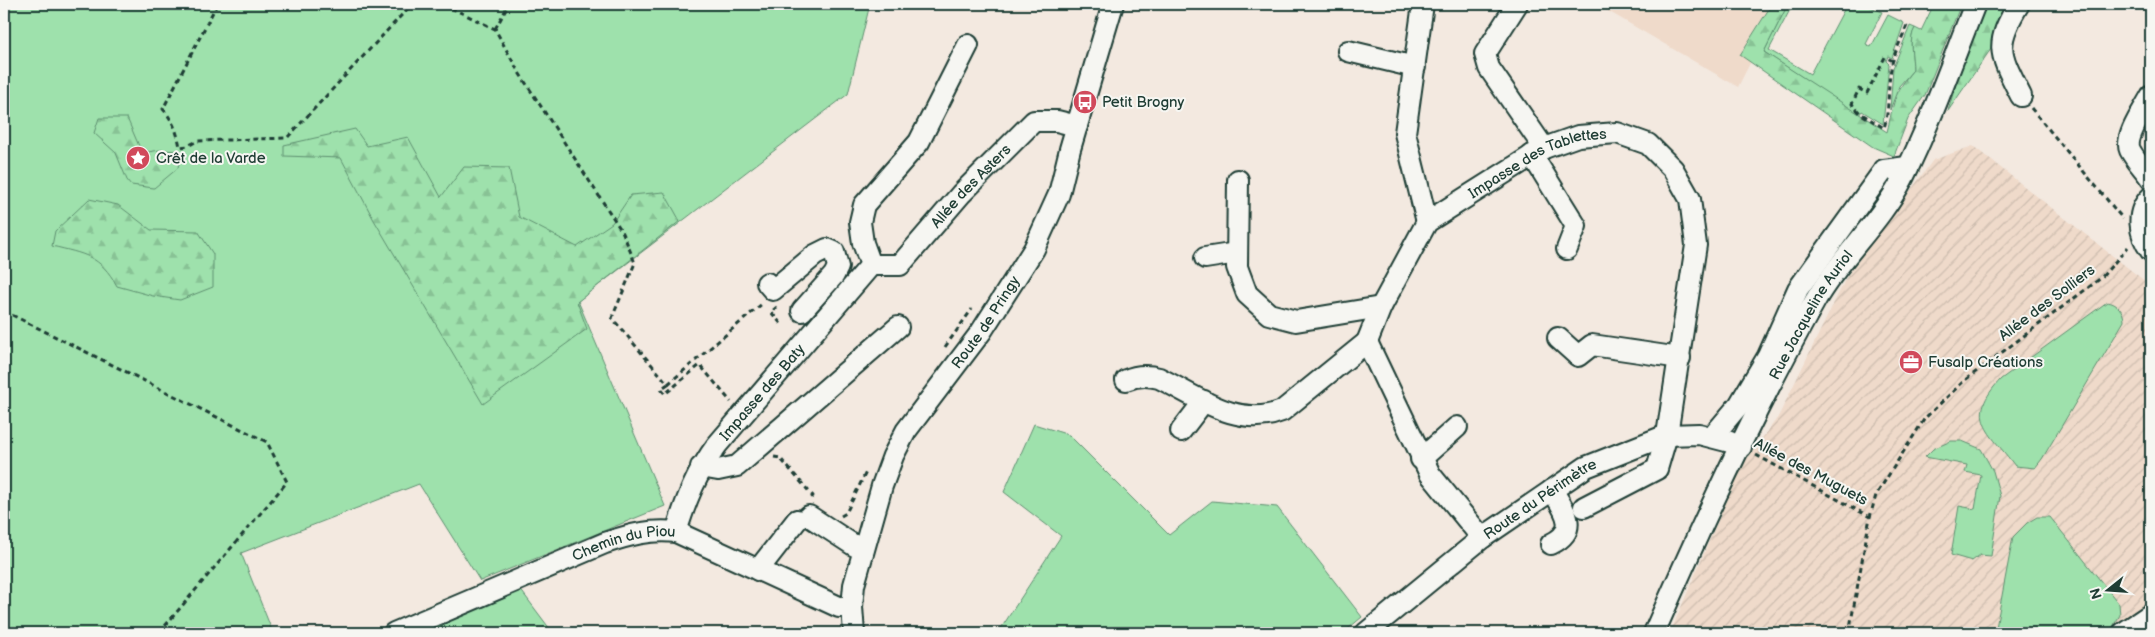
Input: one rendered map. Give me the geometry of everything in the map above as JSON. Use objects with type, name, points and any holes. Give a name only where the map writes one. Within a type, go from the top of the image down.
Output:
[{"type":"street","name":"Route de Pringy","points":[[854,633],[852,607],[854,584],[882,486],[906,431],[981,332],[1034,249],[1060,194],[1077,126],[1112,4]]},
{"type":"street","points":[[1422,4],[1416,67],[1405,133],[1427,222]]},
{"type":"street","points":[[1517,4],[1485,54],[1489,68],[1538,151],[1576,226],[1567,249]]},
{"type":"street","name":"Rue Jacqueline Auriol","points":[[1654,633],[1741,447],[1816,298],[1894,191],[1907,167],[1975,4]]},
{"type":"street","points":[[2019,4],[2004,30],[2002,40],[2005,62],[2021,96]]},
{"type":"street","points":[[871,265],[863,242],[860,222],[864,205],[918,142],[968,45]]},
{"type":"street","points":[[1348,51],[1416,67]]},
{"type":"street","points":[[2151,96],[2130,135],[2128,143],[2130,151],[2151,179]]},
{"type":"street","name":"Allée des Asters","points":[[871,265],[900,265],[961,194],[1034,121],[1057,121],[1077,126]]},
{"type":"street","name":"Impasse des Tablettes","points":[[1368,342],[1381,307],[1427,222],[1538,151],[1578,136],[1616,133],[1648,144],[1673,170],[1690,199],[1696,245],[1667,435],[1657,469],[1584,507]]},
{"type":"street","points":[[1712,437],[1739,405],[1768,356],[1798,289],[1829,245],[1884,170],[1907,167]]},
{"type":"street","points":[[1238,180],[1237,267],[1247,294],[1269,314],[1296,321],[1381,307]]},
{"type":"street","points":[[2151,197],[2144,207],[2140,224],[2143,238],[2151,251]]},
{"type":"street","points":[[768,290],[773,290],[814,255],[827,249],[834,252],[838,267],[834,275],[802,310]]},
{"type":"street","points":[[1204,258],[1237,253]]},
{"type":"street","name":"Impasse des Baty","points":[[676,532],[691,487],[701,467],[717,445],[871,265]]},
{"type":"street","points":[[701,467],[718,470],[737,466],[898,327]]},
{"type":"street","points":[[1558,338],[1578,356],[1592,345],[1680,358]]},
{"type":"street","points":[[1126,380],[1133,376],[1149,375],[1159,378],[1228,413],[1243,417],[1271,416],[1282,411],[1368,342],[1421,459],[1430,474],[1482,538]]},
{"type":"street","points":[[1181,431],[1204,401]]},
{"type":"street","points":[[1421,459],[1457,427]]},
{"type":"street","name":"Route du Périmètre","points":[[1366,633],[1482,538],[1586,467],[1667,435],[1699,434],[1741,447]]},
{"type":"street","points":[[1551,544],[1562,538],[1568,530],[1568,520],[1552,490]]},
{"type":"street","points":[[758,570],[808,512],[855,546],[864,545]]},
{"type":"street","name":"Chemin du Piou","points":[[394,633],[612,541],[628,535],[656,530],[676,532],[839,607],[852,607]]},
{"type":"street","points":[[2124,633],[2151,614]]},
{"type":"path","points":[[218,4],[163,109],[177,131],[180,147],[188,146],[197,141],[287,138],[412,4]]},
{"type":"path","points":[[443,4],[495,29],[518,71],[622,233],[635,263],[612,318],[668,384]]},
{"type":"path","points":[[495,29],[509,4]]},
{"type":"path","points":[[1893,61],[1885,57],[1866,93],[1859,89],[1852,104],[1860,113],[1884,128],[1887,118],[1889,80],[1893,61],[1907,24]]},
{"type":"path","points":[[2021,96],[2112,204],[2120,218]]},
{"type":"path","name":"Allée des Solliers","points":[[1849,633],[1870,517],[1880,487],[1925,418],[1965,380],[2100,278],[2129,247]]},
{"type":"path","points":[[735,406],[700,364],[665,394],[662,389],[768,290]]},
{"type":"path","points":[[943,349],[976,304]]},
{"type":"path","points":[[776,308],[771,312],[782,326]]},
{"type":"path","points":[[4,311],[266,442],[287,482],[159,633]]},
{"type":"path","name":"Allée des Muguets","points":[[1741,447],[1870,517]]},
{"type":"path","points":[[760,448],[767,457],[780,458],[809,491]]},
{"type":"path","points":[[838,517],[846,513],[867,469]]},
{"type":"path","points":[[808,512],[813,496]]},
{"type":"shaded area","points":[[1596,4],[1780,4],[1738,87]]},
{"type":"shaded area","points":[[1973,146],[2151,286],[2151,633],[1670,633],[1741,467],[1778,417],[1847,276],[1933,160]]},
{"type":"green space","points":[[4,4],[870,4],[848,94],[578,301],[665,506],[480,581],[419,484],[241,553],[273,633],[4,633]]},
{"type":"green space","points":[[1772,4],[1788,4],[1764,52],[1887,132],[1898,93],[1913,70],[1911,43],[1915,28],[1921,31],[1934,4],[1961,4],[1925,95],[1908,119],[1894,156],[1873,147],[1740,55]]},
{"type":"green space","points":[[1788,4],[1793,4],[1769,50],[1810,74],[1847,4],[1864,4],[1882,12],[1866,44],[1871,47],[1888,15],[1904,23],[1892,58],[1888,56],[1886,61],[1889,64],[1883,124],[1862,111],[1859,115],[1764,52]]},
{"type":"green space","points":[[1987,4],[2022,4],[1948,111],[1959,73]]},
{"type":"green space","points":[[1910,26],[1915,28],[1911,43],[1913,70],[1899,86],[1890,110],[1893,68]]},
{"type":"green space","points":[[99,118],[127,118],[142,153],[160,150],[181,151],[178,168],[154,188],[131,185],[116,153],[94,133]]},
{"type":"green space","points":[[355,129],[367,146],[408,137],[441,197],[464,167],[509,168],[519,217],[577,247],[612,223],[631,195],[664,192],[680,221],[577,302],[587,329],[483,404],[374,220],[341,158],[284,156],[284,145]]},
{"type":"green space","points":[[89,199],[118,205],[151,230],[198,231],[213,254],[213,287],[180,300],[153,296],[117,286],[104,268],[90,257],[52,246],[55,231]]},
{"type":"green space","points":[[2107,302],[2119,308],[2123,314],[2124,321],[2042,459],[2035,468],[2015,466],[1984,424],[1982,414],[1984,404],[1990,392],[2001,379]]},
{"type":"green space","points":[[1034,424],[1069,435],[1169,535],[1212,501],[1277,507],[1362,617],[1343,633],[998,633],[1061,536],[1004,492]]},
{"type":"green space","points":[[1951,441],[1962,441],[1981,449],[1993,471],[2000,496],[1991,556],[1980,555],[1972,561],[1951,555],[1959,506],[1975,509],[1981,475],[1965,472],[1967,465],[1925,457],[1933,449]]},
{"type":"green space","points":[[2037,517],[2050,517],[2119,604],[2120,615],[2109,633],[1995,633],[2013,537],[2027,523]]},
{"type":"green space","points":[[520,589],[553,633],[406,633]]},
{"type":"place","name":"Petit Brogny","points":[[1085,102]]},
{"type":"place","name":"Crêt de la Varde","points":[[138,158]]},
{"type":"place","name":"Fusalp Créations","points":[[1911,362]]}]
